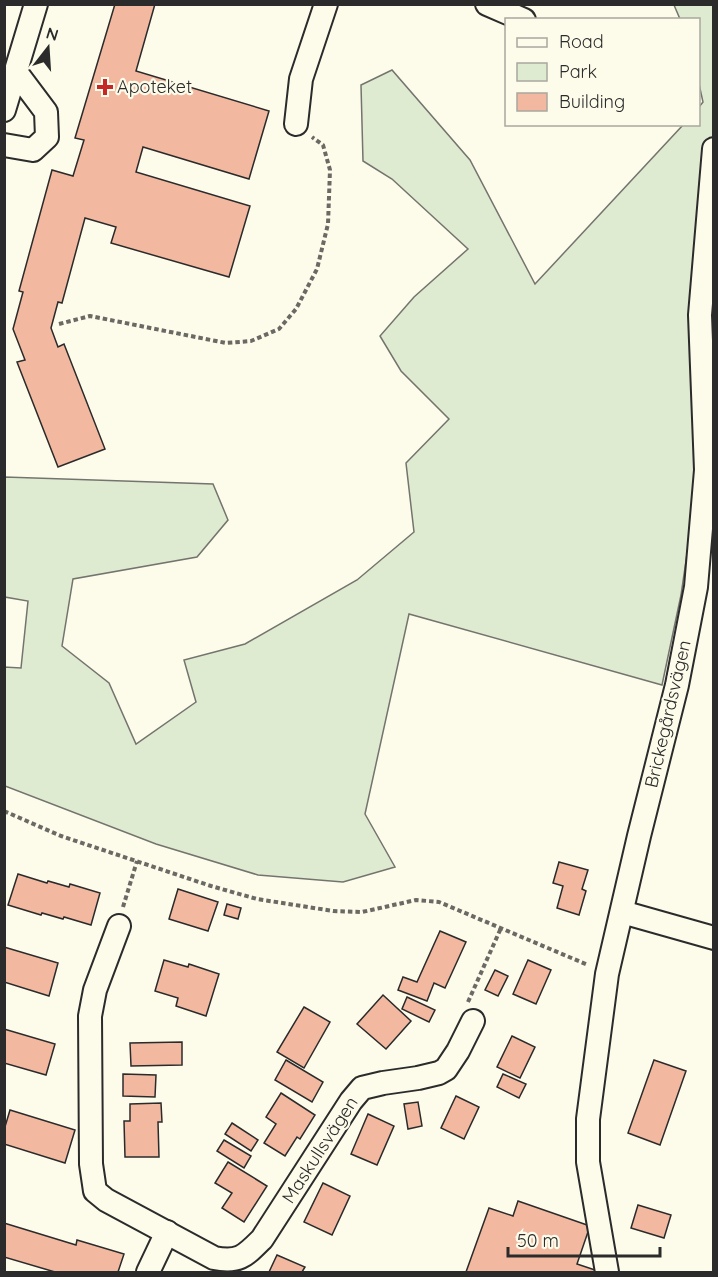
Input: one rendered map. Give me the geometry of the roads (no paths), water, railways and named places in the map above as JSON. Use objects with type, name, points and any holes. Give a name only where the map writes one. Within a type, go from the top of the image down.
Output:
[{"type":"street","points":[[4,110],[36,4]]},
{"type":"street","points":[[296,124],[301,79],[326,4]]},
{"type":"street","points":[[487,4],[519,18]]},
{"type":"street","points":[[4,145],[33,150],[47,137],[46,112],[16,72]]},
{"type":"street","name":"Brickegårdsvägen","points":[[607,1272],[588,1162],[588,1119],[607,974],[677,685],[696,587],[706,470],[700,315],[714,149]]},
{"type":"street","points":[[622,912],[714,938]]},
{"type":"street","name":"Maskullsvägen","points":[[119,926],[95,990],[90,1016],[92,1164],[95,1191],[106,1200],[214,1258],[228,1261],[244,1256],[262,1239],[351,1101],[362,1088],[439,1073],[451,1063],[473,1021]]},
{"type":"street","points":[[148,1272],[167,1232]]},
{"type":"place","name":"Apoteket","points":[[105,87]]}]
